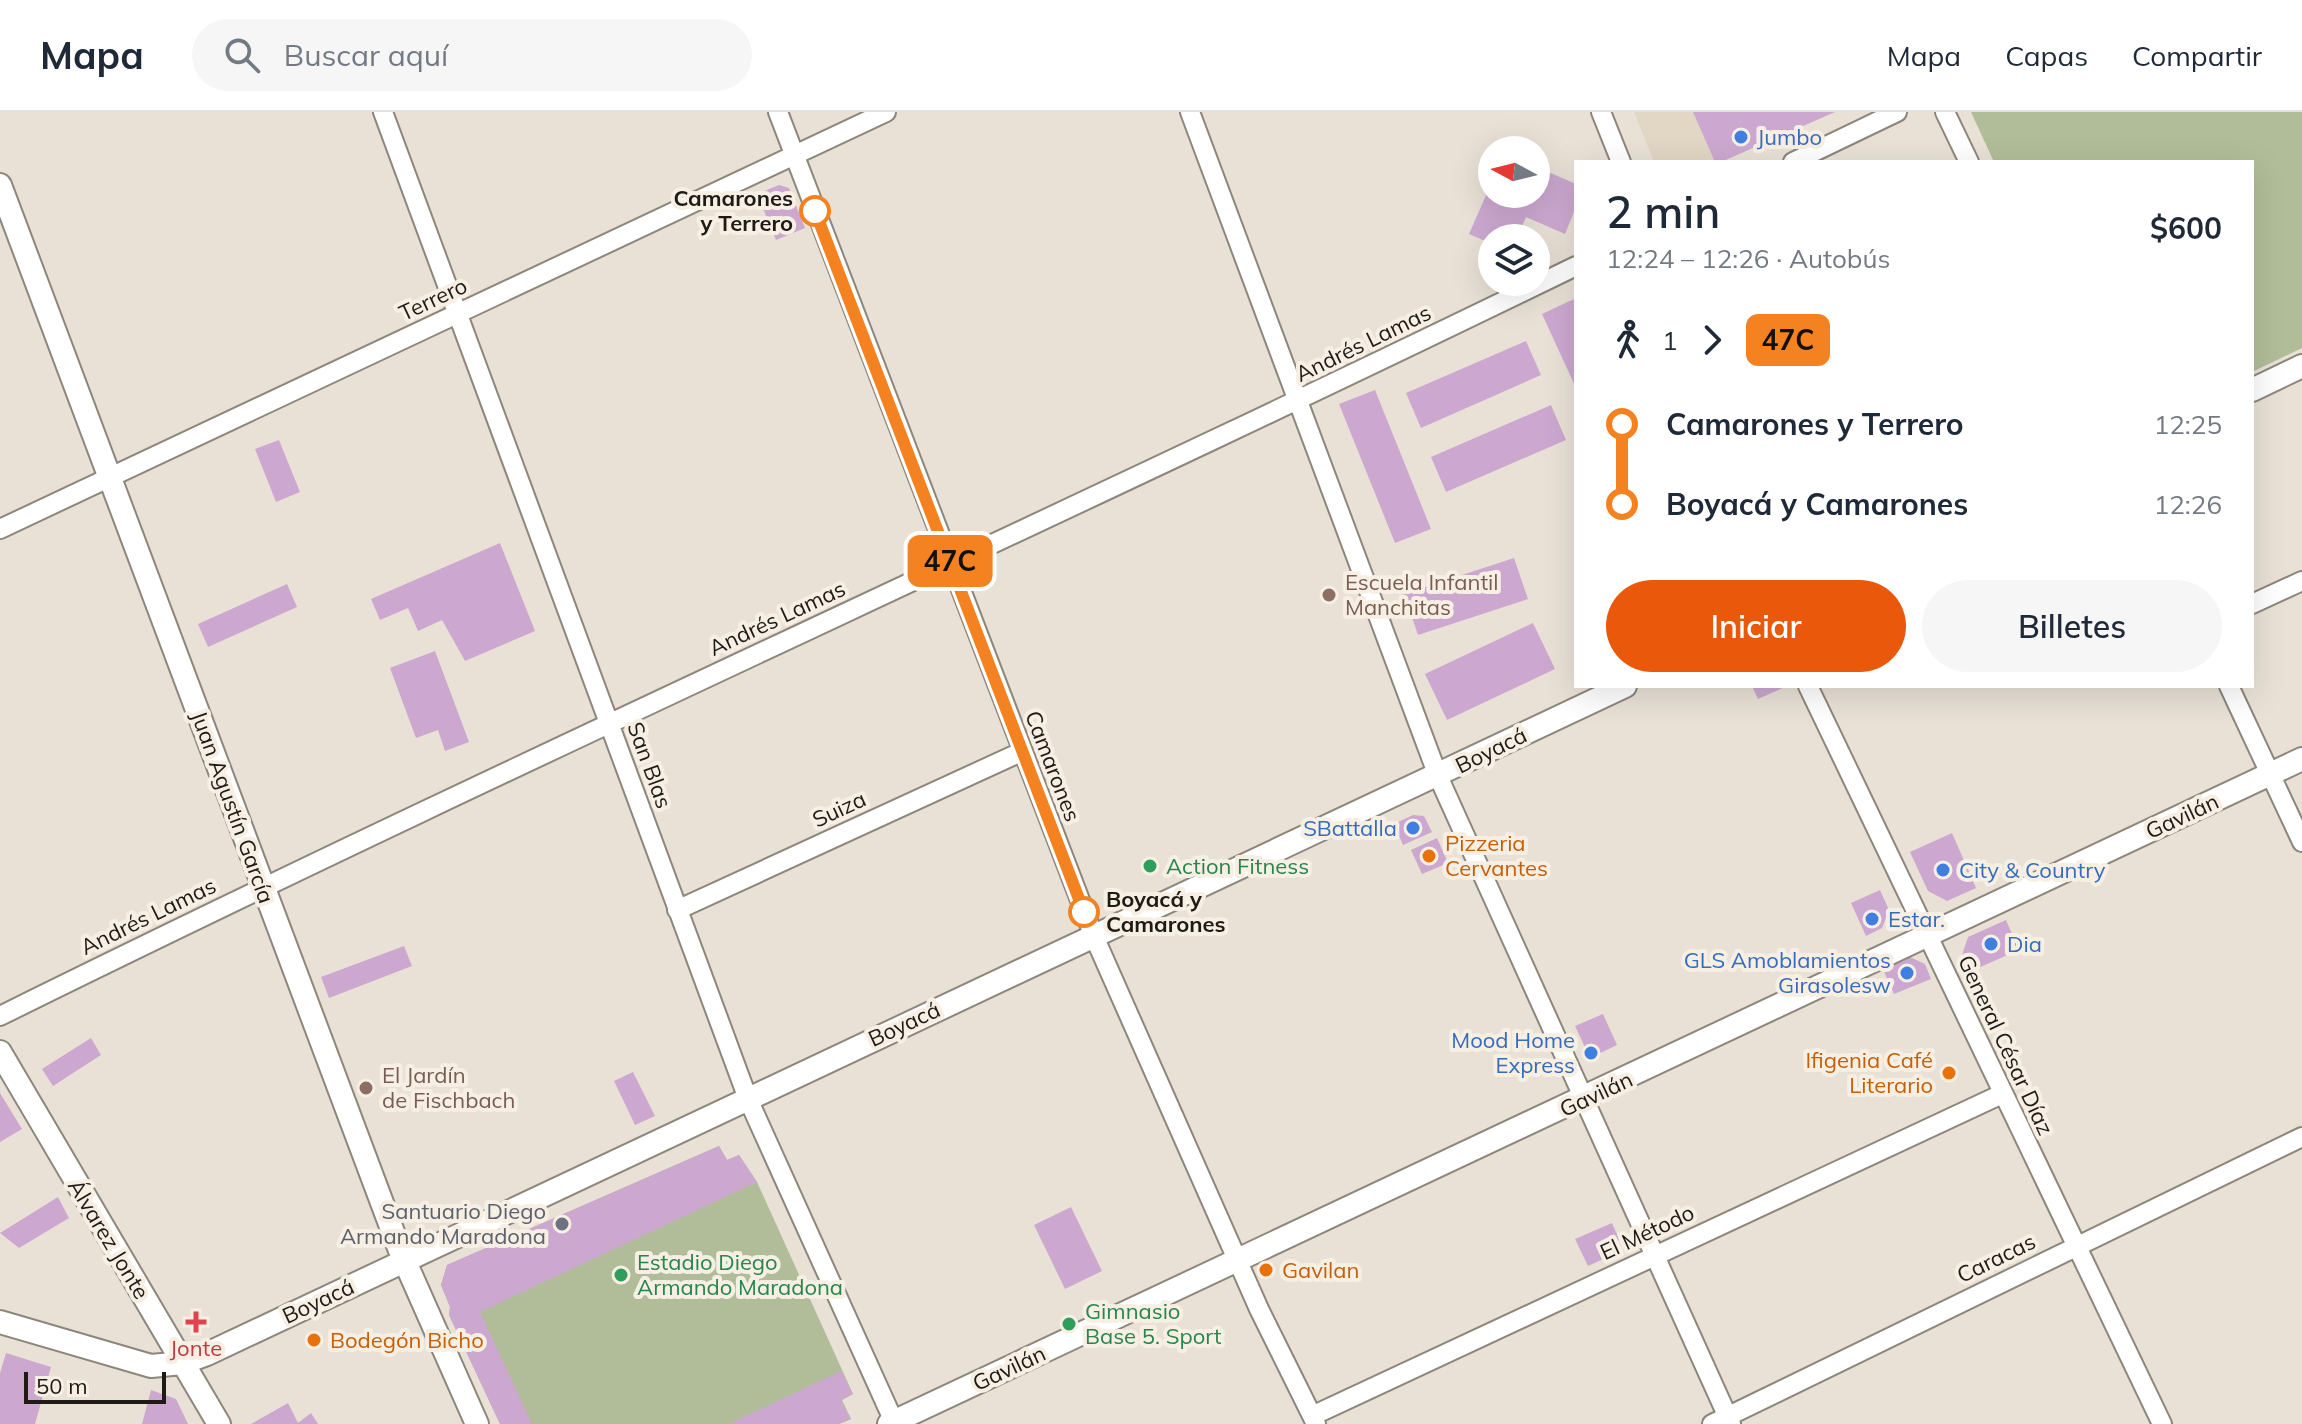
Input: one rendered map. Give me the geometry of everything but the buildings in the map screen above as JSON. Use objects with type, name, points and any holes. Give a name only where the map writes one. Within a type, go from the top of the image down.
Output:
[{"type":"street","name":"San Blas","points":[[383,112],[460,313],[748,1099],[893,1423]]},
{"type":"street","name":"Camarones","points":[[778,112],[1093,934],[1239,1262],[1314,1420]]},
{"type":"street","name":"Terrero","points":[[0,529],[886,112]]},
{"type":"street","points":[[1190,112],[1438,776],[1656,1254],[1723,1422]]},
{"type":"street","points":[[1601,112],[1620,160]]},
{"type":"street","points":[[1797,160],[1897,112]]},
{"type":"street","points":[[1945,112],[1968,160]]},
{"type":"street","name":"Juan Agustín García","points":[[0,185],[404,1260],[477,1424]]},
{"type":"street","name":"Andrés Lamas","points":[[0,1016],[262,886],[1298,401],[1574,267]]},
{"type":"street","points":[[2254,389],[2302,366]]},
{"type":"street","points":[[2254,603],[2302,581]]},
{"type":"street","name":"Boyacá","points":[[183,1363],[1621,688]]},
{"type":"street","name":"General César Díaz","points":[[1809,688],[2162,1424]]},
{"type":"street","points":[[2230,688],[2302,842]]},
{"type":"street","name":"Suiza","points":[[677,910],[1021,752]]},
{"type":"street","name":"Gavilán","points":[[893,1423],[2302,759]]},
{"type":"street","name":"Álvarez Jonte","points":[[0,1052],[219,1424]]},
{"type":"street","name":"El Método","points":[[1314,1420],[1656,1254],[2002,1094]]},
{"type":"street","name":"Caracas","points":[[1723,1422],[2075,1246],[2302,1137]]},
{"type":"street","points":[[0,1322],[151,1366],[183,1363]]},
{"type":"shaded area","points":[[1634,112],[1835,112],[1726,160],[1653,160]]},
{"type":"green space","points":[[1971,112],[2302,112],[2302,348],[2254,371],[2254,160],[1993,160]]},
{"type":"green space","name":"Estadio Diego Armando Maradona","points":[[719,1146],[727,1160],[739,1155],[757,1182],[853,1394],[842,1400],[851,1419],[839,1424],[500,1424],[449,1315],[450,1307],[441,1285],[447,1265]]},
{"type":"bus line","name":"47C","points":[[815,211],[1084,912]]},
{"type":"place","name":"Jumbo","points":[[1741,137]]},
{"type":"place","name":"Camarones y Terrero","points":[[815,211]]},
{"type":"place","name":"Escuela Infantil Manchitas","points":[[1329,595]]},
{"type":"place","name":"SBattalla","points":[[1413,828]]},
{"type":"place","name":"Pizzeria Cervantes","points":[[1429,856]]},
{"type":"place","name":"Action Fitness","points":[[1150,866]]},
{"type":"place","name":"City & Country","points":[[1943,870]]},
{"type":"place","name":"Boyacá y Camarones","points":[[1084,912]]},
{"type":"place","name":"Estar.","points":[[1872,919]]},
{"type":"place","name":"Dia","points":[[1991,944]]},
{"type":"place","name":"GLS Amoblamientos Girasolesw","points":[[1907,973]]},
{"type":"place","name":"Mood Home Express","points":[[1591,1053]]},
{"type":"place","name":"Ifigenia Café Literario","points":[[1949,1073]]},
{"type":"place","name":"El Jardín de Fischbach","points":[[366,1088]]},
{"type":"place","name":"Santuario Diego Armando Maradona","points":[[562,1224]]},
{"type":"place","name":"Gavilan","points":[[1266,1270]]},
{"type":"place","name":"Estadio Diego Armando Maradona","points":[[621,1275]]},
{"type":"place","name":"Jonte","points":[[196,1322]]},
{"type":"place","name":"Gimnasio Base 5. Sport","points":[[1069,1324]]},
{"type":"place","name":"Bodegón Bicho","points":[[314,1340]]}]
